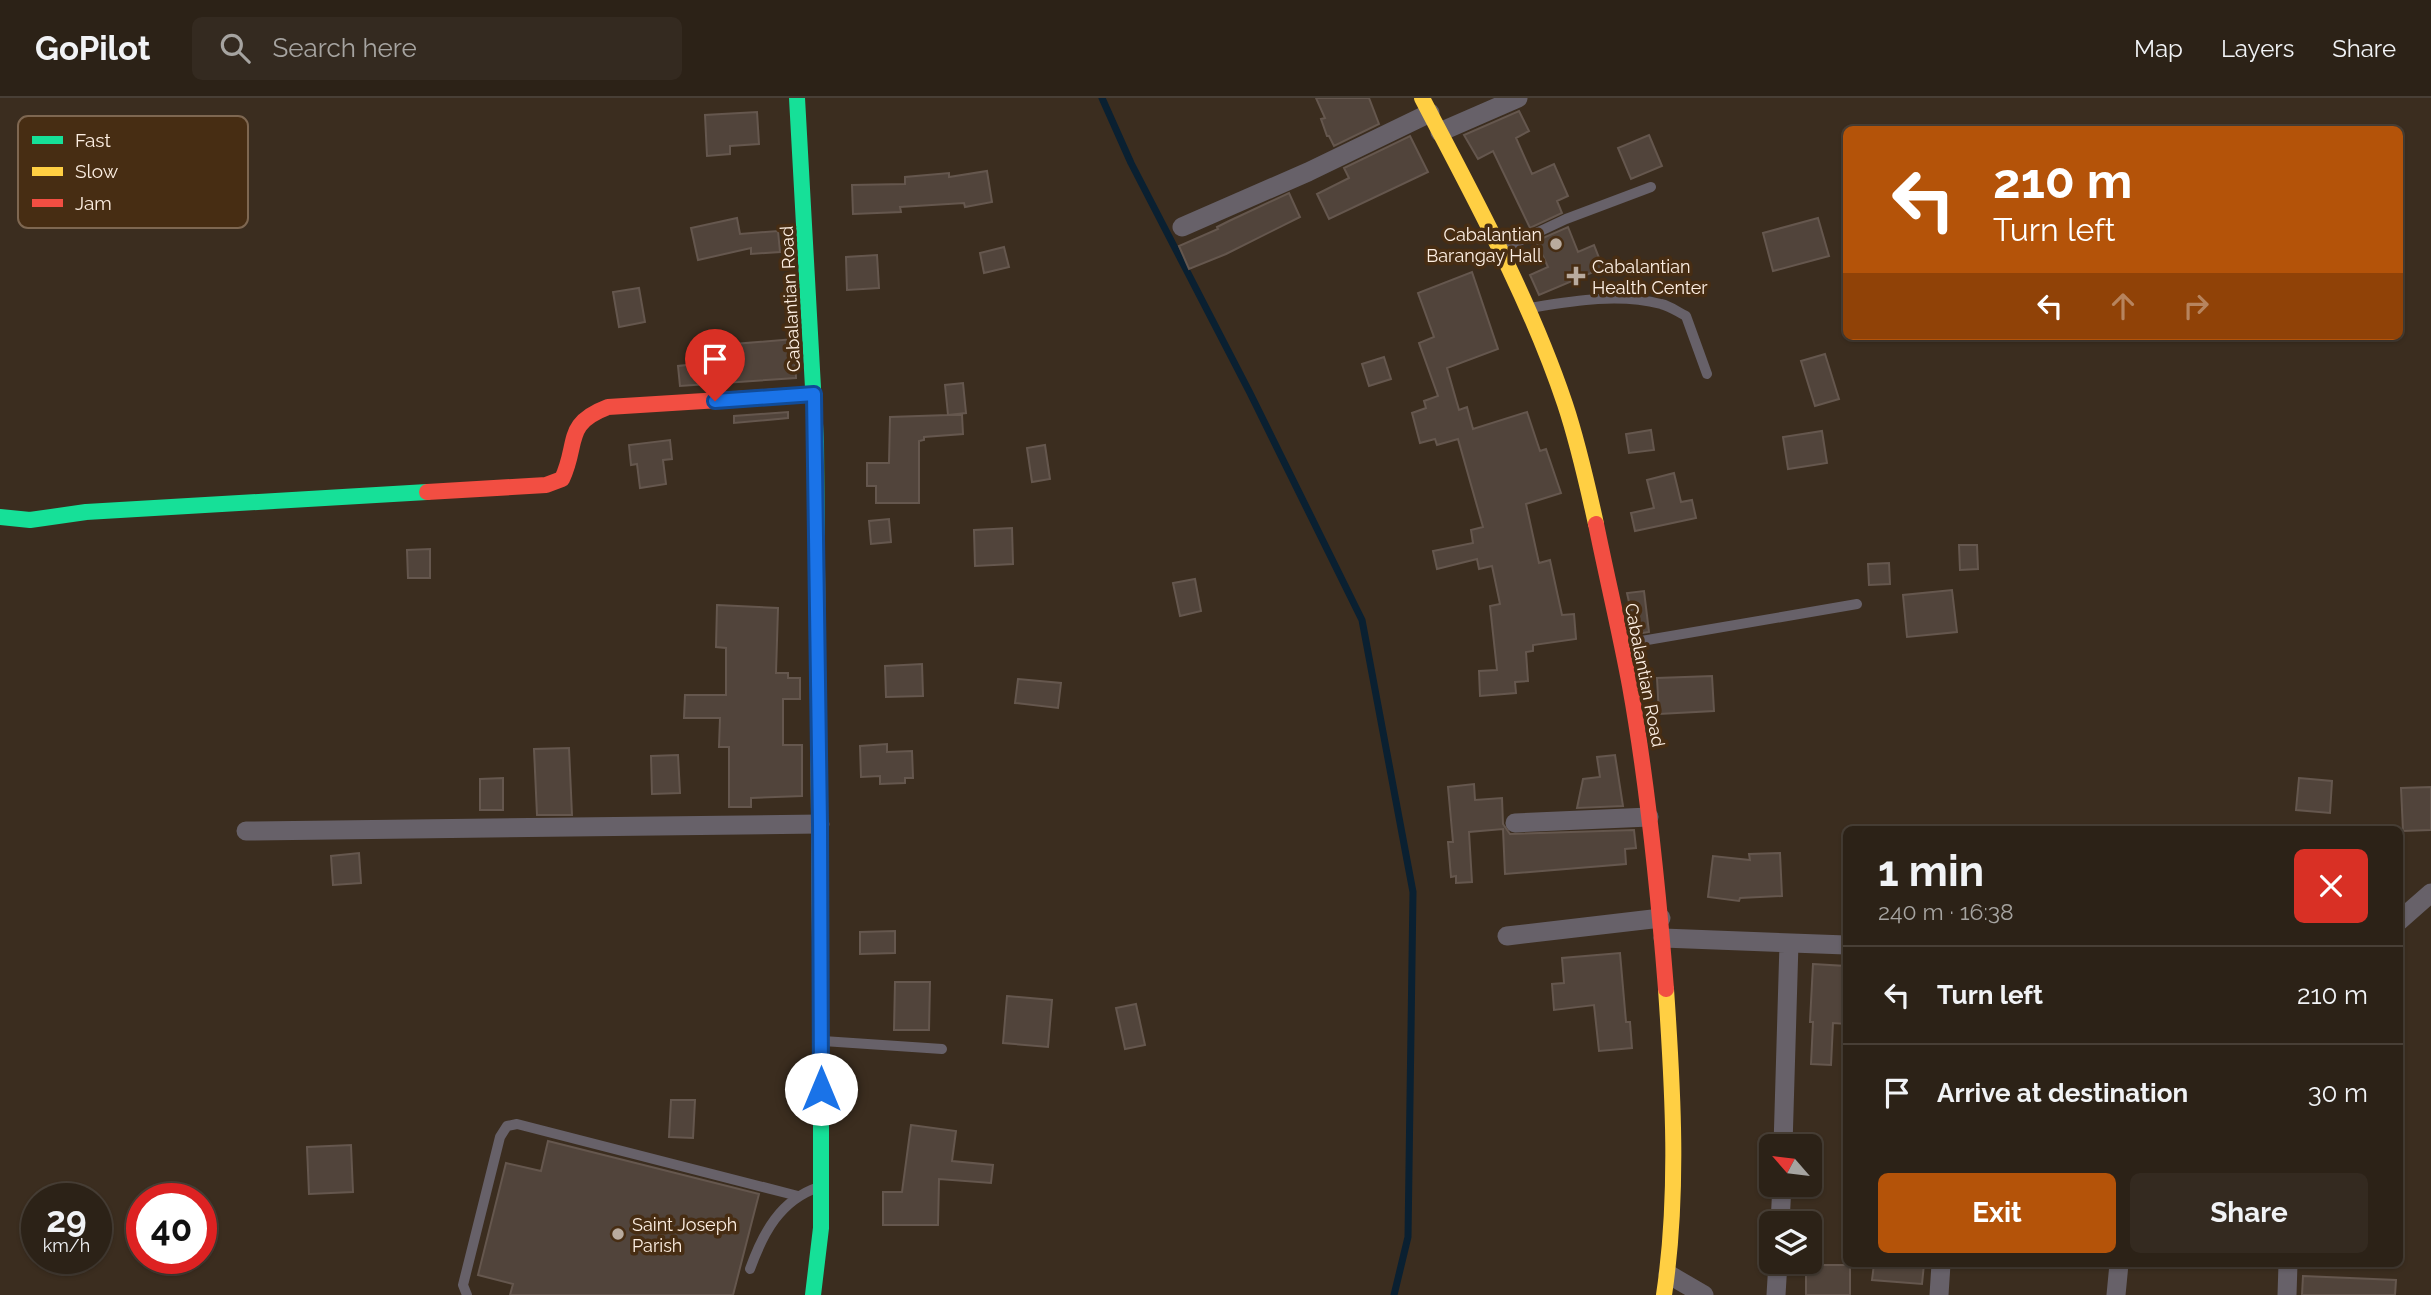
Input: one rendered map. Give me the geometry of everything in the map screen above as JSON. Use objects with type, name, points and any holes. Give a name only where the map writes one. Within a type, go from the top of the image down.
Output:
[{"type":"street","name":"Cabalantian Road","points":[[797,98],[814,394],[820,824],[821,1228],[813,1295]]},
{"type":"street","points":[[1440,132],[1518,98]]},
{"type":"street","name":"Cabalantian Road","points":[[1426,106],[1526,309],[1564,402],[1584,472],[1632,697],[1662,928],[1669,1046],[1672,1172],[1668,1274],[1664,1295]]},
{"type":"street","points":[[1182,227],[1308,173],[1426,106]]},
{"type":"street","points":[[0,517],[20,520],[86,512],[546,485],[562,479],[570,460],[573,432],[579,421],[593,411],[608,407],[814,394]]},
{"type":"street","points":[[1515,823],[1649,817]]},
{"type":"street","points":[[246,831],[820,824]]},
{"type":"street","points":[[2403,918],[2431,893]]},
{"type":"street","points":[[1507,936],[1662,928],[1789,943],[1843,945]]},
{"type":"street","points":[[1783,1134],[1789,943]]},
{"type":"street","points":[[1940,1295],[1941,1267]]},
{"type":"street","points":[[2116,1295],[2119,1267]]},
{"type":"street","points":[[2287,1295],[2288,1267]]},
{"type":"street","points":[[1668,1274],[1704,1295]]},
{"type":"street","points":[[1776,1295],[1777,1274]]},
{"type":"lane","points":[[1498,250],[1566,219],[1651,187]]},
{"type":"lane","points":[[1526,309],[1585,299],[1663,304],[1686,316],[1707,374]]},
{"type":"lane","points":[[1620,644],[1857,604]]},
{"type":"lane","points":[[820,1041],[942,1049]]},
{"type":"lane","points":[[467,1295],[463,1285],[500,1137],[507,1126],[517,1124],[798,1196]]},
{"type":"lane","points":[[750,1269],[770,1223],[798,1196],[821,1186]]},
{"type":"building","points":[[1316,98],[1369,98],[1379,124],[1334,146],[1327,136],[1321,119],[1325,118]]},
{"type":"building","points":[[1519,111],[1529,131],[1516,138],[1532,174],[1554,164],[1568,196],[1557,201],[1562,213],[1530,228],[1493,151],[1478,159],[1464,135]]},
{"type":"building","points":[[757,112],[759,144],[730,146],[730,154],[707,156],[705,115]]},
{"type":"building","points":[[1649,135],[1662,166],[1631,179],[1618,148]]},
{"type":"building","points":[[1410,136],[1428,172],[1329,219],[1317,194],[1349,178],[1344,168]]},
{"type":"building","points":[[987,171],[992,202],[965,207],[964,203],[900,207],[901,212],[853,214],[852,185],[905,184],[905,177],[949,173],[949,177]]},
{"type":"building","points":[[1289,193],[1300,217],[1226,254],[1189,269],[1179,246]]},
{"type":"building","points":[[737,218],[740,234],[778,231],[780,252],[751,254],[751,248],[698,260],[691,228]]},
{"type":"building","points":[[1818,218],[1829,256],[1773,271],[1763,233]]},
{"type":"building","points":[[1568,227],[1578,252],[1594,245],[1603,268],[1539,295],[1530,275],[1548,267],[1536,241]]},
{"type":"building","points":[[1004,247],[1009,267],[984,273],[980,253]]},
{"type":"building","points":[[877,255],[879,288],[847,290],[846,257]]},
{"type":"building","points":[[1472,272],[1498,349],[1447,368],[1459,410],[1467,407],[1473,429],[1527,412],[1540,451],[1546,449],[1561,493],[1526,504],[1539,563],[1550,560],[1562,615],[1574,614],[1576,639],[1533,645],[1533,651],[1526,652],[1528,681],[1515,682],[1516,693],[1480,696],[1479,671],[1497,670],[1490,606],[1500,604],[1492,566],[1479,569],[1477,559],[1437,569],[1433,551],[1473,543],[1471,530],[1483,527],[1458,439],[1437,445],[1435,439],[1420,443],[1412,413],[1426,408],[1424,401],[1438,396],[1419,343],[1434,337],[1418,293]]},
{"type":"building","points":[[639,288],[645,322],[619,327],[613,292]]},
{"type":"building","points":[[794,339],[796,378],[680,386],[678,366],[735,360],[734,344]]},
{"type":"building","points":[[1825,354],[1839,399],[1815,406],[1801,361]]},
{"type":"building","points":[[1384,357],[1391,379],[1369,386],[1362,364]]},
{"type":"building","points":[[963,383],[966,413],[948,415],[945,385]]},
{"type":"building","points":[[788,412],[788,418],[734,423],[734,416]]},
{"type":"building","points":[[962,415],[963,434],[924,437],[924,440],[919,441],[919,503],[876,503],[876,486],[867,486],[867,463],[889,463],[890,417]]},
{"type":"building","points":[[1651,430],[1654,450],[1629,453],[1626,434]]},
{"type":"building","points":[[1822,431],[1827,463],[1788,469],[1783,437]]},
{"type":"building","points":[[670,440],[672,459],[663,460],[666,484],[640,488],[637,464],[631,465],[629,445]]},
{"type":"building","points":[[1045,445],[1050,479],[1032,482],[1027,448]]},
{"type":"building","points":[[1674,473],[1681,502],[1692,500],[1696,518],[1635,531],[1631,513],[1654,508],[1647,480]]},
{"type":"building","points":[[889,519],[891,542],[871,544],[869,521]]},
{"type":"building","points":[[1012,528],[1013,564],[975,566],[974,530]]},
{"type":"building","points":[[1959,545],[1977,545],[1978,569],[1960,570]]},
{"type":"building","points":[[430,549],[430,578],[408,578],[407,550]]},
{"type":"building","points":[[1889,563],[1890,584],[1869,585],[1868,564]]},
{"type":"building","points":[[1195,579],[1201,611],[1180,616],[1173,583]]},
{"type":"building","points":[[1952,590],[1957,632],[1907,637],[1903,595]]},
{"type":"building","points":[[1644,591],[1649,632],[1636,634],[1627,593]]},
{"type":"building","points":[[717,605],[778,608],[776,673],[788,673],[788,678],[800,678],[800,699],[783,699],[783,745],[802,745],[802,796],[751,798],[751,807],[729,807],[729,747],[719,747],[720,718],[684,718],[685,695],[726,695],[726,648],[716,647]]},
{"type":"building","points":[[922,664],[923,696],[886,697],[885,666]]},
{"type":"building","points":[[1712,676],[1714,711],[1659,714],[1657,678]]},
{"type":"building","points":[[1018,679],[1061,683],[1058,708],[1015,703]]},
{"type":"building","points":[[887,744],[887,752],[912,751],[913,778],[905,778],[905,783],[880,784],[880,776],[861,777],[860,746]]},
{"type":"building","points":[[569,748],[572,815],[537,815],[534,749]]},
{"type":"building","points":[[678,755],[680,793],[652,794],[651,756]]},
{"type":"building","points":[[1615,755],[1623,806],[1577,808],[1583,779],[1600,777],[1597,757]]},
{"type":"building","points":[[503,778],[503,810],[480,810],[480,779]]},
{"type":"building","points":[[2299,778],[2332,781],[2330,813],[2296,810]]},
{"type":"building","points":[[1474,784],[1475,800],[1502,798],[1503,824],[1510,834],[1634,830],[1636,848],[1625,849],[1626,864],[1505,874],[1503,829],[1469,832],[1472,882],[1456,883],[1456,876],[1451,877],[1448,842],[1453,842],[1448,787]]},
{"type":"building","points":[[2431,787],[2431,830],[2403,831],[2401,788]]},
{"type":"building","points":[[359,853],[361,883],[333,885],[331,856]]},
{"type":"building","points":[[1780,853],[1782,896],[1740,898],[1739,901],[1708,897],[1713,856],[1750,860],[1749,854]]},
{"type":"building","points":[[895,931],[895,953],[860,954],[860,932]]},
{"type":"building","points":[[1620,953],[1626,1022],[1630,1022],[1632,1048],[1599,1051],[1594,1005],[1554,1010],[1552,984],[1564,983],[1562,958]]},
{"type":"building","points":[[1813,964],[1843,966],[1843,1024],[1833,1023],[1831,1065],[1811,1064],[1813,1022],[1810,1022]]},
{"type":"building","points":[[895,982],[930,982],[929,1030],[894,1030]]},
{"type":"building","points":[[1007,996],[1052,1000],[1048,1047],[1003,1043]]},
{"type":"building","points":[[1136,1004],[1145,1045],[1125,1049],[1116,1008]]},
{"type":"building","points":[[671,1100],[695,1100],[693,1138],[669,1137]]},
{"type":"building","points":[[911,1125],[956,1131],[952,1161],[993,1165],[991,1183],[939,1179],[938,1225],[883,1225],[883,1192],[902,1192]]},
{"type":"building","name":"Saint Joseph Parish","points":[[548,1141],[759,1194],[733,1295],[510,1295],[513,1284],[478,1275],[506,1163],[541,1171]]},
{"type":"building","points":[[351,1145],[353,1192],[309,1194],[307,1147]]},
{"type":"building","points":[[1822,1265],[1850,1267],[1850,1295],[1806,1295],[1806,1274],[1822,1274]]},
{"type":"building","points":[[1874,1267],[1924,1267],[1922,1284],[1872,1280]]},
{"type":"building","points":[[2303,1276],[2396,1280],[2395,1295],[2302,1295]]},
{"type":"waterway","points":[[1102,98],[1131,163],[1250,393],[1362,620],[1413,892],[1408,1237],[1394,1295]]},
{"type":"traffic: fast","points":[[797,98],[816,442],[817,567]]},
{"type":"traffic: fast","points":[[0,517],[30,520],[86,512],[427,492]]},
{"type":"traffic: fast","points":[[813,1295],[821,1228],[821,1062]]},
{"type":"traffic: slow","points":[[1422,98],[1500,248],[1551,364],[1570,419],[1596,524]]},
{"type":"traffic: slow","points":[[817,567],[821,1062]]},
{"type":"traffic: slow","points":[[1664,1295],[1673,1181],[1666,989]]},
{"type":"traffic: jam","points":[[427,492],[546,485],[562,479],[578,428],[584,420],[608,407],[814,394]]},
{"type":"traffic: jam","points":[[1596,524],[1626,666],[1642,761],[1666,989]]},
{"type":"place","name":"Cabalantian Barangay Hall","points":[[1556,244]]},
{"type":"place","name":"Cabalantian Health Center","points":[[1576,276]]},
{"type":"place","name":"Saint Joseph Parish","points":[[618,1234]]},
{"type":"route","points":[[715,401],[814,394],[821,1089]]}]
